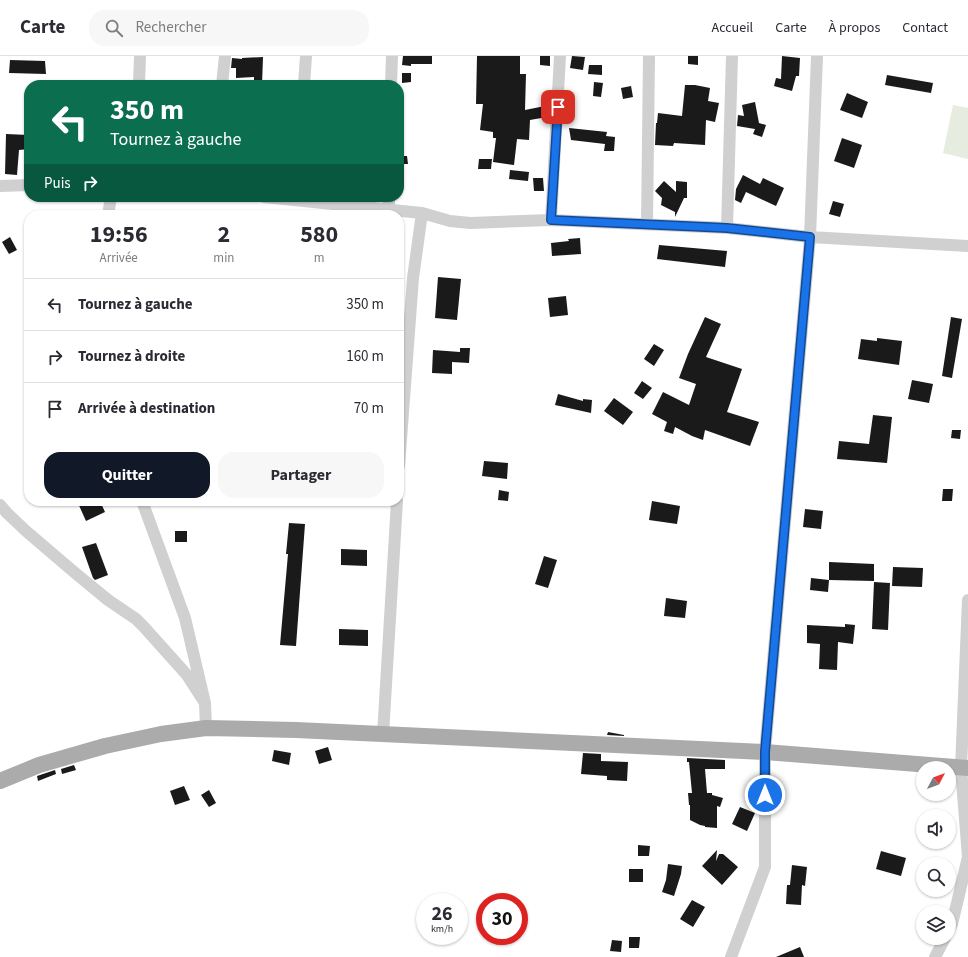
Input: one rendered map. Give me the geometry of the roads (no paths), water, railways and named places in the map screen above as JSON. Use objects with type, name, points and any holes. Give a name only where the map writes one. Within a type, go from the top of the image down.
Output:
[{"type":"main road","points":[[0,781],[39,765],[104,746],[161,734],[206,728],[296,730],[765,752],[964,768]]},
{"type":"street","points":[[139,80],[140,56]]},
{"type":"street","points":[[223,80],[225,56]]},
{"type":"street","points":[[304,80],[306,56]]},
{"type":"street","points":[[391,80],[392,56]]},
{"type":"street","points":[[551,220],[560,56]]},
{"type":"street","points":[[647,224],[648,56]]},
{"type":"street","points":[[727,228],[732,56]]},
{"type":"street","points":[[730,957],[765,867],[765,752],[810,237],[817,56]]},
{"type":"street","points":[[0,186],[24,185]]},
{"type":"street","points":[[329,202],[389,210],[389,202]]},
{"type":"street","points":[[404,211],[422,213],[450,221],[470,224],[551,220],[647,224],[727,228],[810,237],[968,246]]},
{"type":"street","points":[[404,399],[413,278],[422,213]]},
{"type":"street","points":[[0,505],[7,514],[74,572],[108,600],[136,619],[187,675],[205,703]]},
{"type":"street","points":[[144,506],[185,618],[205,703],[206,728]]},
{"type":"street","points":[[383,735],[397,506]]},
{"type":"street","points":[[956,907],[968,857],[964,768],[968,600]]},
{"type":"street","points":[[935,957],[941,945]]}]
